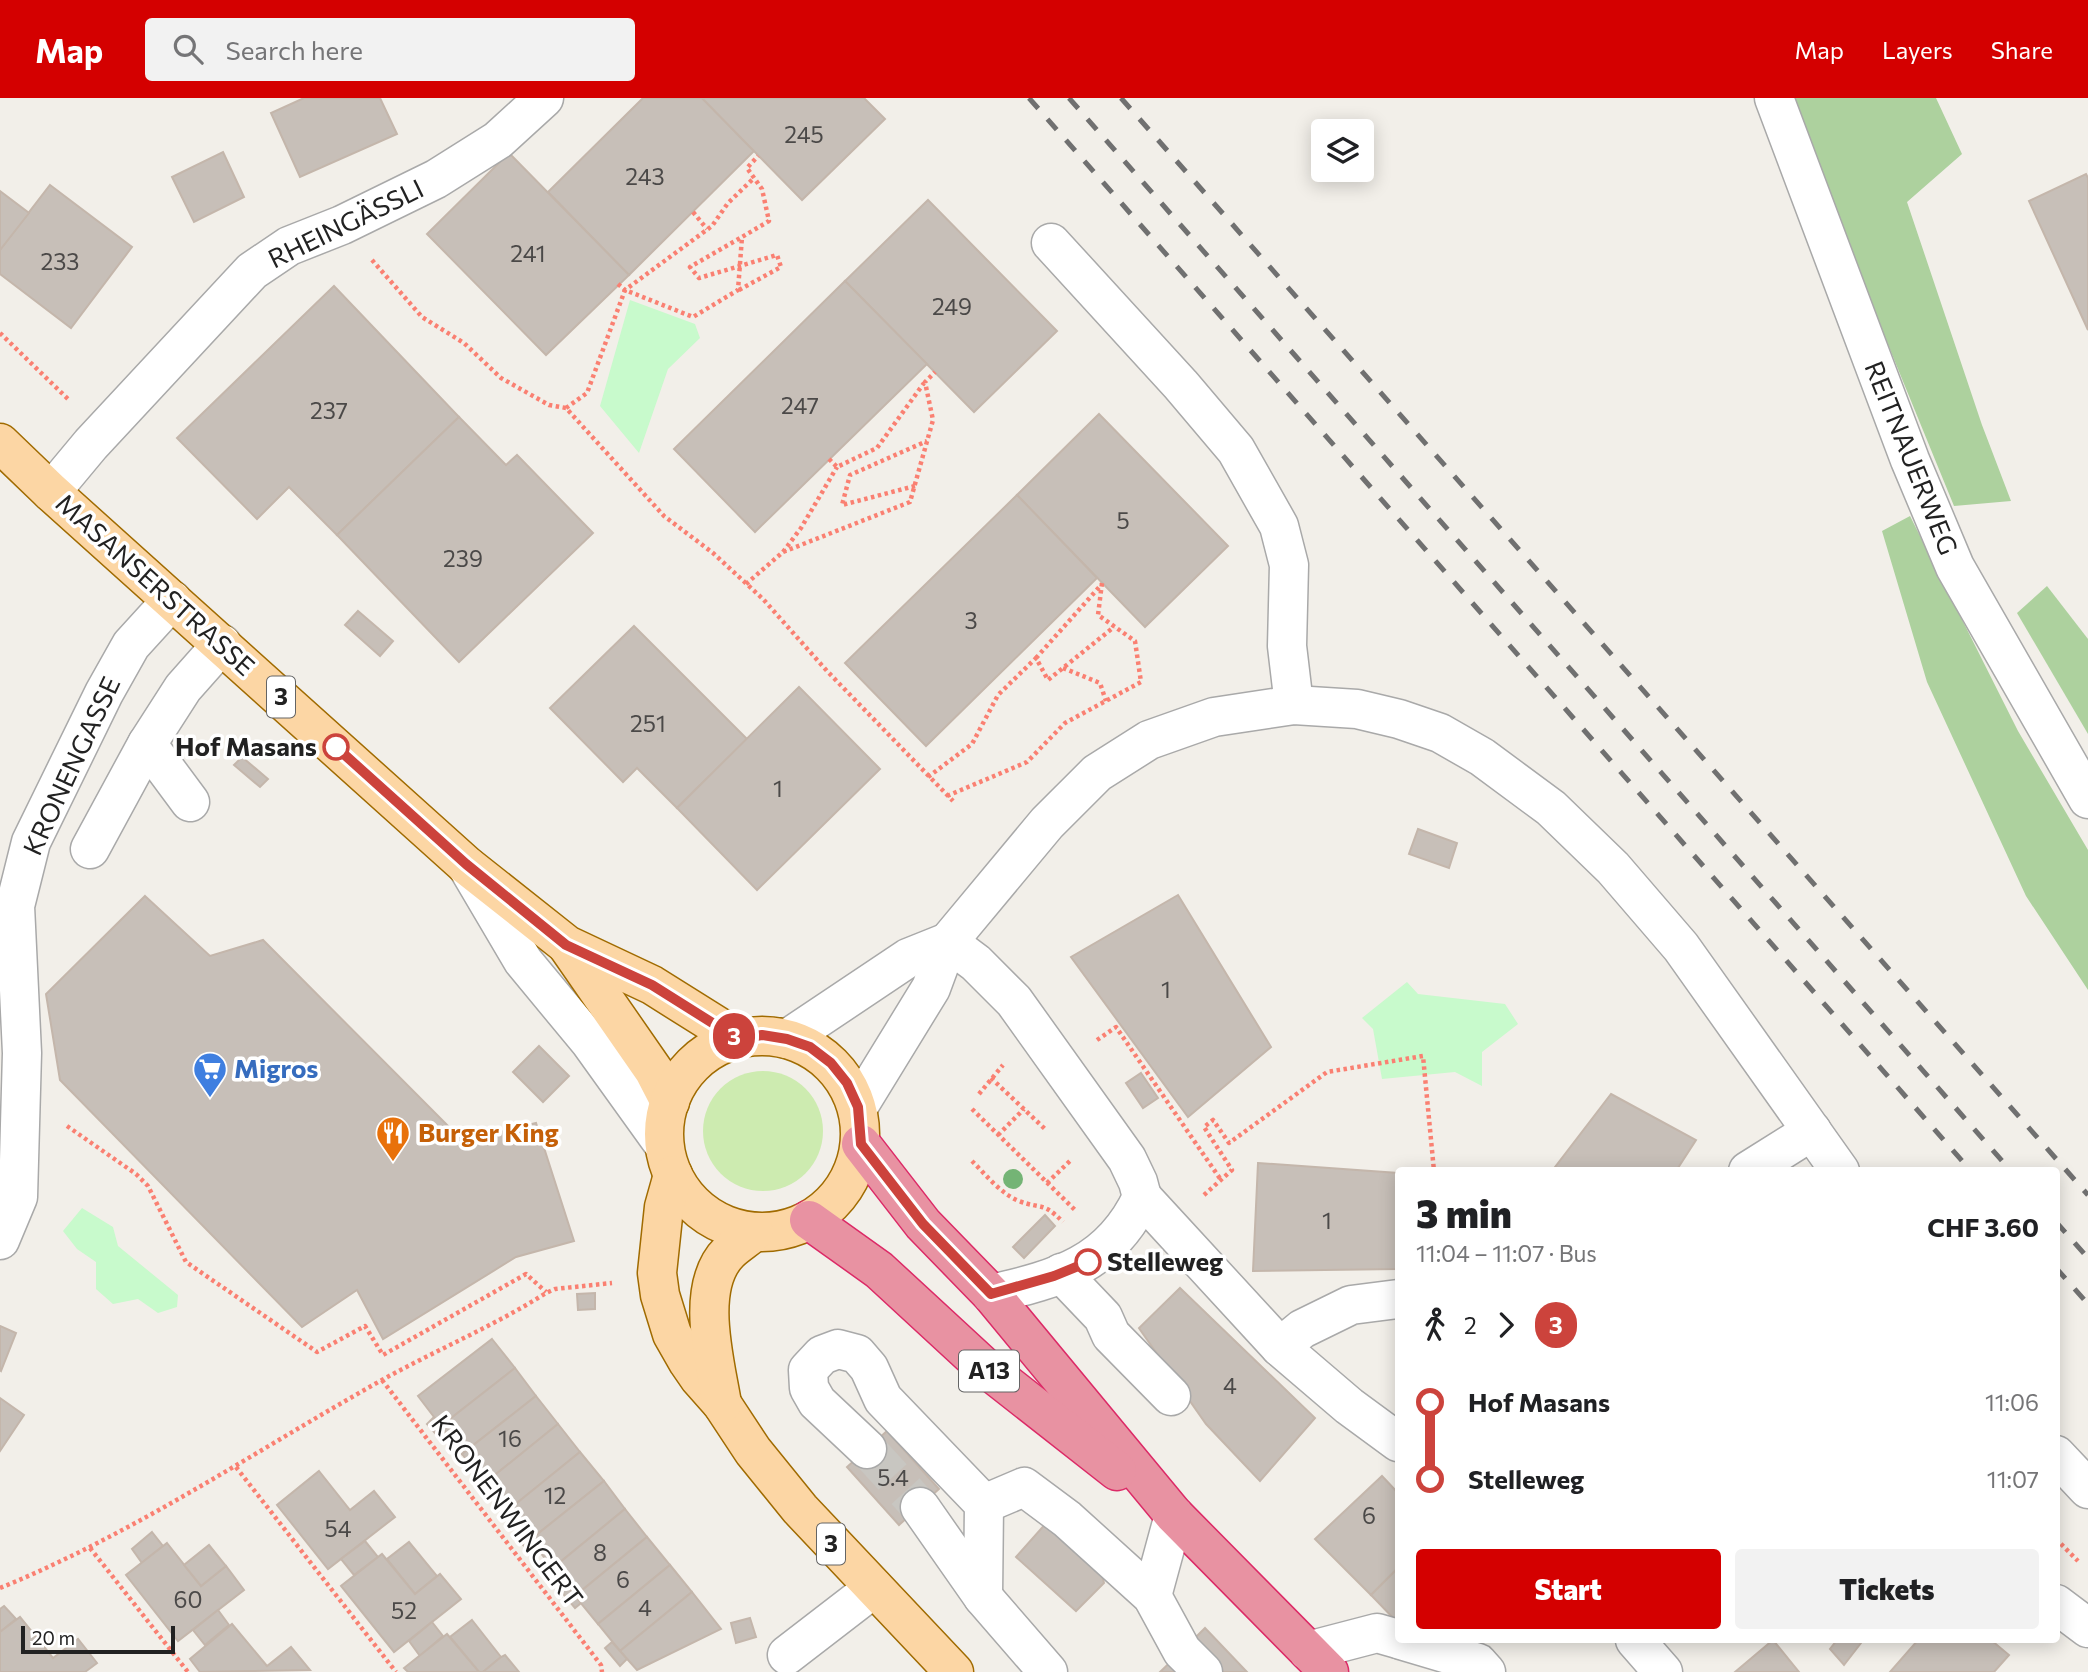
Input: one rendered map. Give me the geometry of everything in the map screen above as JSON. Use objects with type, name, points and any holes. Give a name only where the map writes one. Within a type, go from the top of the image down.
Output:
[{"type":"highway","name":"A13","points":[[861,1144],[923,1224],[991,1294],[1174,1515],[1319,1662]]},
{"type":"highway","name":"A13","points":[[809,1220],[878,1270],[982,1365],[1174,1515]]},
{"type":"main road","name":"MASANSERSTRASSE","points":[[0,443],[51,492],[466,864],[566,945],[652,985],[738,1039]]},
{"type":"main road","name":"MASANSERSTRASSE","points":[[566,945],[618,1017],[654,1071],[670,1101]]},
{"type":"main road","points":[[762,1035],[787,1039],[810,1047],[831,1063],[847,1083],[858,1107],[861,1144],[852,1175],[834,1202],[809,1220],[783,1230],[754,1232],[729,1227],[706,1214],[687,1197],[669,1160],[664,1123],[670,1101],[680,1080],[696,1062],[716,1048],[738,1039],[762,1035]]},
{"type":"main road","name":"3","points":[[669,1160],[657,1273],[660,1295],[672,1334],[699,1378],[722,1404],[753,1451],[800,1509],[954,1672]]},
{"type":"main road","name":"3","points":[[722,1404],[709,1318],[712,1288],[727,1253],[754,1232]]},
{"type":"street","name":"RHEINGÄSSLI","points":[[51,492],[91,444],[252,271],[289,246],[342,225],[436,179],[498,140],[544,98]]},
{"type":"street","name":"REITNAUERWEG","points":[[1774,98],[1910,460],[1955,567],[2088,799]]},
{"type":"street","points":[[1051,243],[1181,385],[1236,450],[1279,526],[1289,565],[1287,646],[1294,705]]},
{"type":"street","name":"KRONENGASSE","points":[[0,1240],[18,1197],[22,1053],[15,906],[31,842],[104,693],[131,645],[172,600]]},
{"type":"street","points":[[90,849],[148,744],[183,688],[222,644]]},
{"type":"street","points":[[858,1107],[931,988],[948,942],[1047,823],[1097,773],[1149,740],[1214,717],[1294,705],[1357,709],[1440,733],[1482,757],[1551,808],[1613,868],[1681,947],[1837,1167]]},
{"type":"street","points":[[148,744],[190,802]]},
{"type":"street","points":[[466,864],[523,961],[590,1042],[669,1160]]},
{"type":"street","points":[[787,1039],[908,958],[948,942]]},
{"type":"street","points":[[948,942],[998,983],[1035,1028],[1127,1159],[1142,1197],[1280,1347],[1349,1406],[1395,1440]]},
{"type":"street","points":[[1754,1167],[1812,1131]]},
{"type":"street","points":[[991,1294],[1091,1261],[1119,1236],[1132,1219],[1142,1197]]},
{"type":"street","points":[[1061,1273],[1103,1317],[1111,1335],[1171,1396]]},
{"type":"street","points":[[1280,1347],[1302,1329],[1350,1305],[1395,1299]]},
{"type":"street","points":[[867,1450],[817,1402],[809,1388],[808,1370],[822,1355],[838,1349],[857,1354],[869,1368],[883,1399],[984,1504],[983,1597]]},
{"type":"street","points":[[2060,1459],[2088,1489]]},
{"type":"street","points":[[984,1504],[1024,1487],[1066,1519],[1152,1596],[1182,1651],[1203,1672]]},
{"type":"street","points":[[920,1507],[983,1597],[1048,1672]]},
{"type":"street","points":[[1152,1596],[1174,1515]]},
{"type":"street","points":[[787,1656],[874,1588]]},
{"type":"street","points":[[2060,1607],[2088,1628]]},
{"type":"street","points":[[1319,1662],[1377,1633],[1395,1638]]},
{"type":"street","points":[[1413,1643],[1478,1662],[1486,1672]]},
{"type":"street","points":[[1638,1643],[1663,1672]]},
{"type":"path","points":[[618,284],[625,290],[693,317],[781,267],[777,256],[699,278],[690,267],[769,221],[762,189],[747,168],[758,156]]},
{"type":"path","points":[[566,408],[587,393],[625,290],[707,229],[729,202],[754,178]]},
{"type":"path","points":[[693,212],[707,229]]},
{"type":"path","points":[[342,225],[422,317],[464,343],[501,378],[549,405],[566,408],[664,516],[713,553],[746,584],[953,801]]},
{"type":"path","points":[[738,290],[742,237]]},
{"type":"path","points":[[0,333],[71,402]]},
{"type":"path","points":[[746,584],[783,552],[802,528],[836,467],[877,448],[935,372]]},
{"type":"path","points":[[783,552],[910,502],[933,420],[925,382]]},
{"type":"path","points":[[915,486],[842,505],[850,475],[928,440]]},
{"type":"path","points":[[828,459],[836,467]]},
{"type":"path","points":[[928,777],[972,744],[998,695],[1036,659],[1102,583],[1098,615],[1135,641],[1141,682],[1065,723],[1027,762],[947,796]]},
{"type":"path","points":[[1036,659],[1048,680],[1114,627]]},
{"type":"path","points":[[1063,668],[1100,683],[1106,701]]},
{"type":"path","points":[[1093,1042],[1118,1025],[1221,1180]]},
{"type":"path","points":[[1195,1202],[1232,1170],[1204,1128],[1213,1120],[1229,1143],[1327,1072],[1423,1056],[1434,1167]]},
{"type":"path","points":[[979,1094],[1006,1062]]},
{"type":"path","points":[[20,1094],[136,1174],[148,1186],[186,1262],[317,1352],[365,1326],[383,1355],[526,1274],[546,1293]]},
{"type":"path","points":[[972,1109],[1047,1183],[1103,1250]]},
{"type":"path","points":[[998,1135],[1024,1109]]},
{"type":"path","points":[[1047,1183],[1074,1157]]},
{"type":"path","points":[[972,1161],[1006,1194],[1020,1201],[1049,1208],[1103,1250]]},
{"type":"path","points":[[0,1588],[90,1548],[236,1467],[382,1380],[546,1293],[555,1289],[613,1283]]},
{"type":"path","name":"KRONENWINGERT","points":[[382,1380],[601,1669]]},
{"type":"path","points":[[236,1467],[396,1672]]},
{"type":"path","points":[[2060,1543],[2080,1563]]},
{"type":"path","points":[[90,1548],[188,1672]]},
{"type":"green space","points":[[1793,98],[1936,98],[1962,154],[1907,202],[1982,425],[2011,501],[1954,506],[1826,193]]},
{"type":"green space","points":[[630,300],[695,324],[700,338],[668,369],[639,453],[600,406]]},
{"type":"green space","points":[[1910,516],[2018,731],[2088,850],[2088,990],[2026,896],[1927,682],[1882,531]]},
{"type":"green space","points":[[2047,586],[2088,639],[2088,734],[2017,613]]},
{"type":"green space","points":[[1407,982],[1418,994],[1505,1004],[1518,1024],[1482,1052],[1482,1086],[1455,1072],[1382,1079],[1373,1029],[1362,1018]]},
{"type":"green space","points":[[763,1071],[786,1076],[805,1089],[818,1108],[823,1131],[818,1154],[805,1173],[786,1186],[763,1191],[740,1186],[721,1173],[708,1154],[703,1131],[708,1108],[721,1089],[740,1076]]},
{"type":"green space","points":[[82,1208],[113,1227],[118,1246],[178,1295],[177,1307],[158,1313],[138,1299],[113,1304],[96,1289],[96,1262],[77,1249],[63,1231]]},
{"type":"building","points":[[304,98],[380,98],[397,134],[300,177],[271,113]]},
{"type":"building","points":[[643,98],[702,98],[754,151],[629,275],[548,192]]},
{"type":"building","points":[[702,98],[864,98],[885,119],[802,200]]},
{"type":"building","points":[[223,152],[244,197],[194,222],[172,177]]},
{"type":"building","points":[[509,153],[629,275],[546,355],[427,234]]},
{"type":"building","points":[[2086,174],[2088,178],[2088,330],[2029,201]]},
{"type":"building","points":[[50,185],[132,247],[71,328],[0,274],[0,250]]},
{"type":"building","points":[[0,191],[29,213],[0,250]]},
{"type":"building","points":[[928,200],[1057,331],[974,412],[845,281]]},
{"type":"building","points":[[845,281],[927,364],[755,532],[674,449]]},
{"type":"building","points":[[334,286],[459,417],[337,535],[289,487],[257,519],[177,438]]},
{"type":"building","points":[[1099,414],[1228,546],[1145,627],[1017,495]]},
{"type":"building","points":[[459,417],[506,465],[517,455],[593,533],[459,662],[337,535]]},
{"type":"building","points":[[1017,495],[1097,578],[926,746],[845,663]]},
{"type":"building","points":[[358,611],[393,641],[380,656],[345,625]]},
{"type":"building","points":[[634,626],[747,739],[677,808],[637,768],[623,782],[550,708]]},
{"type":"building","points":[[799,687],[880,769],[757,890],[677,808]]},
{"type":"building","points":[[242,757],[268,779],[260,787],[234,765]]},
{"type":"building","points":[[1418,829],[1457,843],[1449,868],[1409,854]]},
{"type":"building","points":[[1178,895],[1271,1047],[1188,1117],[1071,957]]},
{"type":"building","points":[[145,896],[210,956],[263,940],[463,1141],[536,1123],[574,1241],[516,1257],[383,1339],[357,1290],[302,1327],[60,1080],[46,994]]},
{"type":"building","points":[[539,1046],[569,1076],[543,1102],[513,1072]]},
{"type":"building","points":[[1141,1073],[1158,1098],[1143,1108],[1126,1083]]},
{"type":"building","points":[[1611,1094],[1696,1140],[1679,1167],[1555,1167]]},
{"type":"building","points":[[1258,1163],[1395,1173],[1395,1269],[1253,1271]]},
{"type":"building","points":[[1045,1215],[1055,1226],[1024,1258],[1013,1247]]},
{"type":"building","points":[[1180,1288],[1315,1418],[1260,1481],[1206,1424],[1139,1328]]},
{"type":"building","points":[[595,1293],[595,1309],[578,1310],[577,1294]]},
{"type":"building","points":[[0,1326],[16,1333],[1,1371],[0,1370]]},
{"type":"building","points":[[492,1339],[515,1368],[441,1426],[418,1396]]},
{"type":"building","points":[[515,1368],[536,1396],[462,1454],[441,1426]]},
{"type":"building","points":[[536,1396],[558,1424],[485,1483],[462,1454]]},
{"type":"building","points":[[0,1398],[24,1415],[0,1451]]},
{"type":"building","points":[[433,1418],[448,1436],[442,1441],[427,1424]]},
{"type":"building","points":[[558,1424],[580,1452],[507,1511],[485,1483]]},
{"type":"building","points":[[887,1431],[939,1489],[899,1525],[847,1467]]},
{"type":"building","points":[[580,1452],[604,1481],[530,1540],[507,1511]]},
{"type":"building","points":[[319,1471],[350,1510],[374,1491],[395,1517],[328,1569],[277,1505]]},
{"type":"building","points":[[478,1474],[493,1492],[486,1498],[471,1480]]},
{"type":"building","points":[[1382,1476],[1395,1490],[1395,1571],[1371,1595],[1315,1539]]},
{"type":"building","points":[[604,1481],[625,1509],[553,1568],[530,1540]]},
{"type":"building","points":[[625,1509],[647,1537],[575,1596],[553,1568]]},
{"type":"building","points":[[1048,1521],[1100,1568],[1104,1583],[1076,1611],[1016,1557]]},
{"type":"building","points":[[520,1528],[537,1549],[530,1554],[514,1533]]},
{"type":"building","points":[[152,1532],[163,1546],[142,1563],[132,1549]]},
{"type":"building","points":[[647,1537],[670,1565],[598,1624],[575,1596]]},
{"type":"building","points":[[365,1541],[378,1557],[354,1575],[341,1559]]},
{"type":"building","points":[[409,1542],[437,1576],[415,1594],[387,1559]]},
{"type":"building","points":[[167,1543],[201,1586],[226,1566],[244,1590],[178,1641],[126,1575]]},
{"type":"building","points":[[209,1545],[226,1566],[201,1586],[184,1565]]},
{"type":"building","points":[[382,1554],[415,1594],[440,1574],[461,1599],[394,1652],[341,1586]]},
{"type":"building","points":[[670,1565],[692,1592],[620,1651],[598,1624]]},
{"type":"building","points":[[1395,1571],[1395,1620],[1371,1595]]},
{"type":"building","points":[[567,1585],[581,1603],[575,1608],[560,1590]]},
{"type":"building","points":[[692,1592],[721,1629],[637,1670],[620,1651]]},
{"type":"building","points":[[4,1606],[16,1619],[0,1632],[0,1609]]},
{"type":"building","points":[[218,1610],[229,1625],[205,1645],[193,1630]]},
{"type":"building","points":[[20,1617],[53,1658],[78,1639],[97,1663],[85,1672],[0,1672],[0,1632]]},
{"type":"building","points":[[750,1618],[756,1637],[736,1643],[731,1623]]},
{"type":"building","points":[[472,1620],[501,1657],[483,1672],[479,1672],[450,1637]]},
{"type":"building","points":[[432,1622],[443,1636],[420,1656],[409,1641]]},
{"type":"building","points":[[232,1624],[267,1666],[291,1647],[310,1670],[200,1672],[190,1659]]},
{"type":"building","points":[[1205,1628],[1247,1672],[1160,1672],[1182,1651]]},
{"type":"building","points":[[447,1634],[479,1672],[408,1672],[404,1668]]},
{"type":"building","points":[[612,1642],[627,1659],[620,1666],[605,1648]]},
{"type":"building","points":[[1769,1643],[1775,1643],[1799,1672],[1735,1672]]},
{"type":"building","points":[[1835,1643],[1861,1643],[1844,1665],[1830,1649]]},
{"type":"building","points":[[1915,1643],[1995,1643],[2009,1655],[1994,1672],[1890,1672]]},
{"type":"building","points":[[505,1655],[519,1672],[483,1672],[501,1657]]},
{"type":"tunnel","points":[[867,1449],[920,1507]]},
{"type":"railway","points":[[1029,98],[1967,1167]]},
{"type":"railway","points":[[1069,98],[2007,1167]]},
{"type":"railway","points":[[1121,98],[2088,1195]]},
{"type":"railway","points":[[2060,1226],[2088,1258]]},
{"type":"railway","points":[[2060,1272],[2088,1304]]},
{"type":"bus line","name":"3","points":[[336,747],[466,864],[566,945],[652,985],[738,1039],[762,1035],[787,1039],[810,1047],[831,1063],[847,1083],[858,1107],[861,1144],[923,1224],[991,1294],[1054,1276],[1088,1262]]},
{"type":"place","name":"Hof Masans","points":[[336,747]]},
{"type":"place","name":"Migros","points":[[210,1099]]},
{"type":"place","name":"Burger King","points":[[393,1163]]},
{"type":"place","name":"Stelleweg","points":[[1088,1262]]}]
